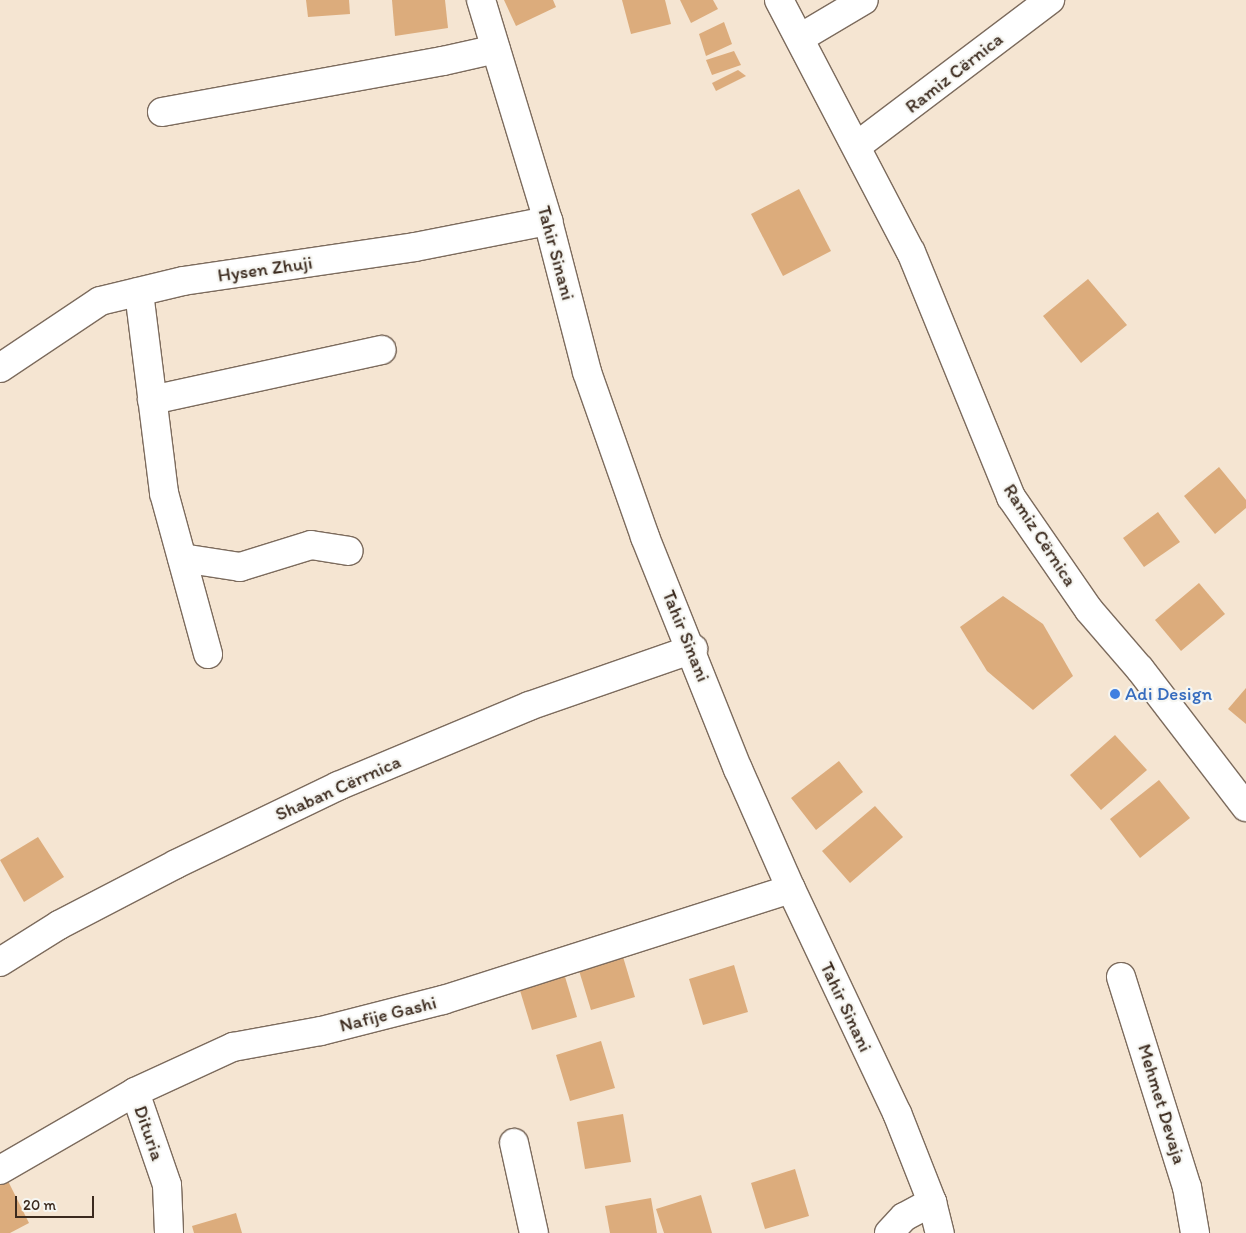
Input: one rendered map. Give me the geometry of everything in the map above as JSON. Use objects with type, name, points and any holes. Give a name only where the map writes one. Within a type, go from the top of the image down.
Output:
[{"type":"street","name":"Tahir Sinani","points":[[481,0],[548,221],[587,372],[645,537],[692,649],[738,769],[791,889],[897,1113],[932,1202],[940,1233]]},
{"type":"street","name":"Ramiz Cërnica","points":[[779,0],[858,146],[911,252],[1011,497],[1090,610],[1140,669],[1246,807]]},
{"type":"street","points":[[800,38],[864,0]]},
{"type":"street","name":"Ramiz Cërnica","points":[[858,146],[1050,0]]},
{"type":"street","points":[[162,112],[444,62],[496,49]]},
{"type":"street","name":"Hysen Zhuji","points":[[0,368],[100,301],[183,281],[415,247],[548,221]]},
{"type":"street","points":[[139,292],[164,493],[208,654]]},
{"type":"street","points":[[152,400],[382,350]]},
{"type":"street","points":[[182,558],[240,567],[311,545],[349,551]]},
{"type":"street","name":"Shaban Cërrnica","points":[[0,962],[59,925],[126,890],[338,786],[529,706],[692,649]]},
{"type":"street","name":"Nafije Gashi","points":[[0,1170],[136,1092],[234,1047],[321,1031],[443,1000],[791,889]]},
{"type":"street","name":"Mehmet Devaja","points":[[1121,977],[1188,1187],[1195,1233]]},
{"type":"street","name":"Dituria","points":[[136,1092],[167,1185],[169,1233]]},
{"type":"street","points":[[514,1143],[534,1233]]},
{"type":"street","points":[[889,1233],[904,1217],[932,1202]]},
{"type":"building","points":[[306,0],[349,0],[350,14],[308,17]]},
{"type":"building","points":[[392,0],[445,0],[448,28],[395,36]]},
{"type":"building","points":[[504,0],[553,0],[556,7],[516,26]]},
{"type":"building","points":[[622,0],[665,0],[671,24],[631,34]]},
{"type":"building","points":[[680,0],[713,0],[718,9],[691,23]]},
{"type":"building","points":[[724,22],[732,44],[706,56],[699,34]]},
{"type":"building","points":[[734,51],[741,65],[712,75],[706,60]]},
{"type":"building","points":[[738,70],[746,76],[716,91],[712,83]]},
{"type":"building","points":[[799,189],[831,251],[783,276],[751,214]]},
{"type":"building","points":[[1088,279],[1127,325],[1081,363],[1043,316]]},
{"type":"building","points":[[1219,467],[1246,500],[1246,508],[1215,534],[1184,496]]},
{"type":"building","points":[[1158,512],[1180,542],[1144,567],[1123,538]]},
{"type":"building","points":[[1199,583],[1225,614],[1181,651],[1155,620]]},
{"type":"building","points":[[1003,596],[1043,624],[1073,676],[1033,710],[987,671],[960,627]]},
{"type":"building","points":[[1246,688],[1246,724],[1228,709]]},
{"type":"building","points":[[1115,735],[1147,770],[1101,810],[1070,775]]},
{"type":"building","points":[[839,761],[863,792],[816,830],[791,798]]},
{"type":"building","points":[[1159,780],[1190,818],[1140,858],[1110,819]]},
{"type":"building","points":[[875,806],[903,837],[850,883],[822,851]]},
{"type":"building","points":[[38,837],[64,877],[24,902],[0,860]]},
{"type":"building","points":[[621,950],[635,997],[591,1010],[577,964]]},
{"type":"building","points":[[734,965],[748,1012],[703,1025],[689,979]]},
{"type":"building","points":[[563,970],[577,1017],[532,1030],[518,984]]},
{"type":"building","points":[[601,1041],[615,1088],[570,1101],[556,1055]]},
{"type":"building","points":[[623,1114],[631,1162],[585,1169],[577,1122]]},
{"type":"building","points":[[795,1169],[809,1216],[765,1229],[751,1183]]},
{"type":"building","points":[[6,1177],[29,1223],[10,1233],[0,1233],[0,1180]]},
{"type":"building","points":[[701,1195],[712,1233],[664,1233],[656,1209]]},
{"type":"building","points":[[651,1198],[657,1233],[610,1233],[605,1206]]},
{"type":"building","points":[[236,1213],[242,1233],[194,1233],[192,1226]]},
{"type":"place","name":"Adi Design","points":[[1115,694]]}]
